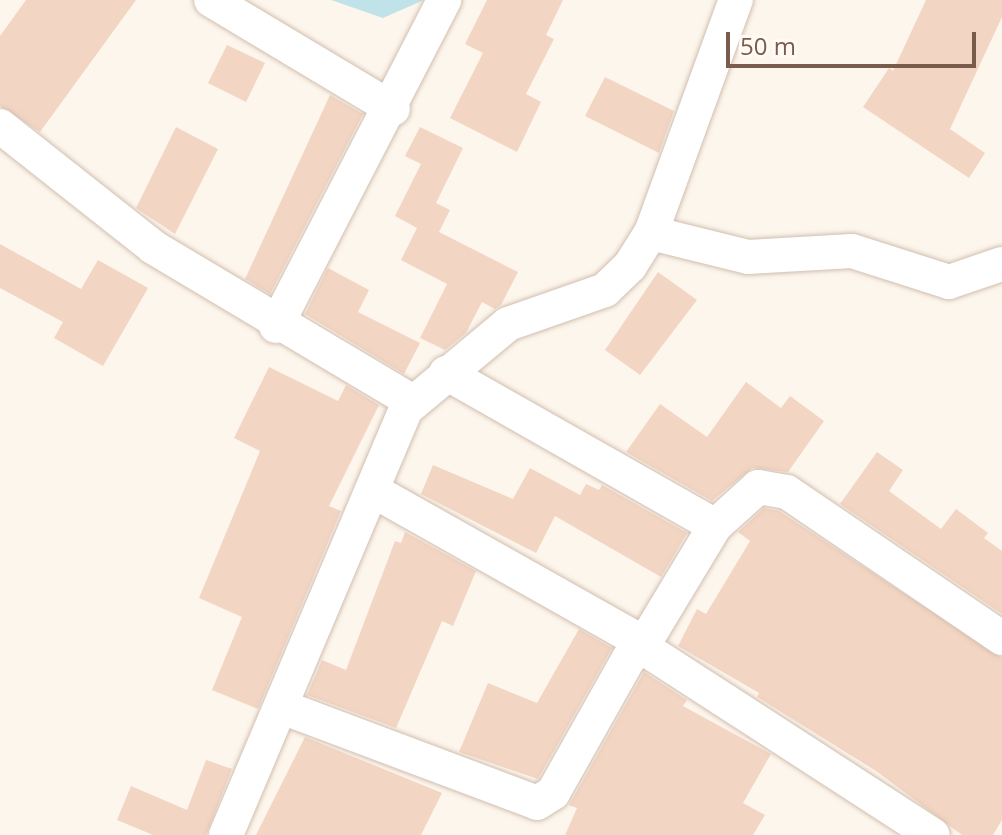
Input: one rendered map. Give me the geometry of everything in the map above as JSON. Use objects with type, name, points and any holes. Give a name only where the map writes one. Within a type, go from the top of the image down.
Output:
[{"type":"street","points":[[211,0],[393,109]]},
{"type":"street","points":[[276,326],[393,109],[444,0]]},
{"type":"street","points":[[226,835],[411,401],[508,324],[605,290],[630,266],[651,233],[736,0]]},
{"type":"street","points":[[0,126],[153,247],[276,326],[411,401]]},
{"type":"street","points":[[651,233],[748,257],[852,251],[949,282],[1002,264]]},
{"type":"street","points":[[446,373],[715,526]]},
{"type":"street","points":[[282,707],[537,803],[553,793],[629,658],[643,645],[715,526],[758,487],[773,485],[1002,638]]},
{"type":"street","points":[[372,490],[643,645],[933,835]]},
{"type":"water","points":[[331,0],[424,0],[383,18]]},
{"type":"building","points":[[26,0],[136,0],[40,132],[0,106],[0,36]]},
{"type":"building","points":[[487,0],[563,0],[546,35],[554,39],[526,94],[541,102],[517,152],[450,118],[483,53],[465,44]]},
{"type":"building","points":[[926,0],[1002,0],[1002,17],[950,129],[985,153],[969,178],[863,107],[889,68],[893,71]]},
{"type":"building","points":[[227,45],[265,63],[246,102],[208,83]]},
{"type":"building","points":[[605,77],[674,111],[659,153],[585,116]]},
{"type":"building","points":[[330,95],[363,114],[270,294],[245,279]]},
{"type":"building","points":[[176,127],[218,149],[175,234],[136,208]]},
{"type":"building","points":[[420,127],[463,148],[436,203],[450,210],[439,232],[518,272],[501,305],[495,309],[482,302],[466,333],[445,350],[420,338],[447,284],[401,260],[417,228],[395,216],[421,164],[405,156]]},
{"type":"building","points":[[0,244],[81,289],[98,260],[148,288],[103,366],[54,338],[63,322],[0,288]]},
{"type":"building","points":[[328,268],[369,290],[358,312],[420,343],[404,374],[305,314]]},
{"type":"building","points":[[658,272],[697,300],[640,375],[605,350]]},
{"type":"building","points":[[269,367],[338,401],[346,385],[379,405],[329,506],[341,511],[258,709],[212,690],[242,617],[199,598],[260,451],[234,438]]},
{"type":"building","points":[[746,382],[781,408],[790,396],[824,421],[788,472],[752,468],[712,501],[626,452],[660,404],[707,437]]},
{"type":"building","points":[[877,452],[903,470],[889,491],[941,529],[956,509],[988,533],[984,538],[1002,551],[1002,614],[840,504]]},
{"type":"building","points":[[433,465],[513,499],[530,468],[580,495],[586,484],[599,490],[602,485],[687,533],[661,577],[555,516],[536,553],[421,494]]},
{"type":"building","points":[[764,508],[779,511],[1002,658],[1002,820],[993,835],[962,835],[876,771],[757,697],[759,693],[678,646],[697,609],[706,614],[750,541],[738,532]]},
{"type":"building","points":[[405,532],[476,571],[453,626],[442,621],[396,728],[307,695],[322,660],[346,670],[395,541],[401,543]]},
{"type":"building","points":[[579,629],[612,648],[538,779],[459,752],[488,683],[537,703]]},
{"type":"building","points":[[644,672],[687,700],[683,706],[771,754],[743,803],[765,815],[753,835],[565,835],[577,808],[569,805]]},
{"type":"building","points":[[305,737],[442,793],[421,835],[256,835]]},
{"type":"building","points":[[206,760],[232,769],[206,835],[153,835],[117,820],[131,786],[187,810]]}]
